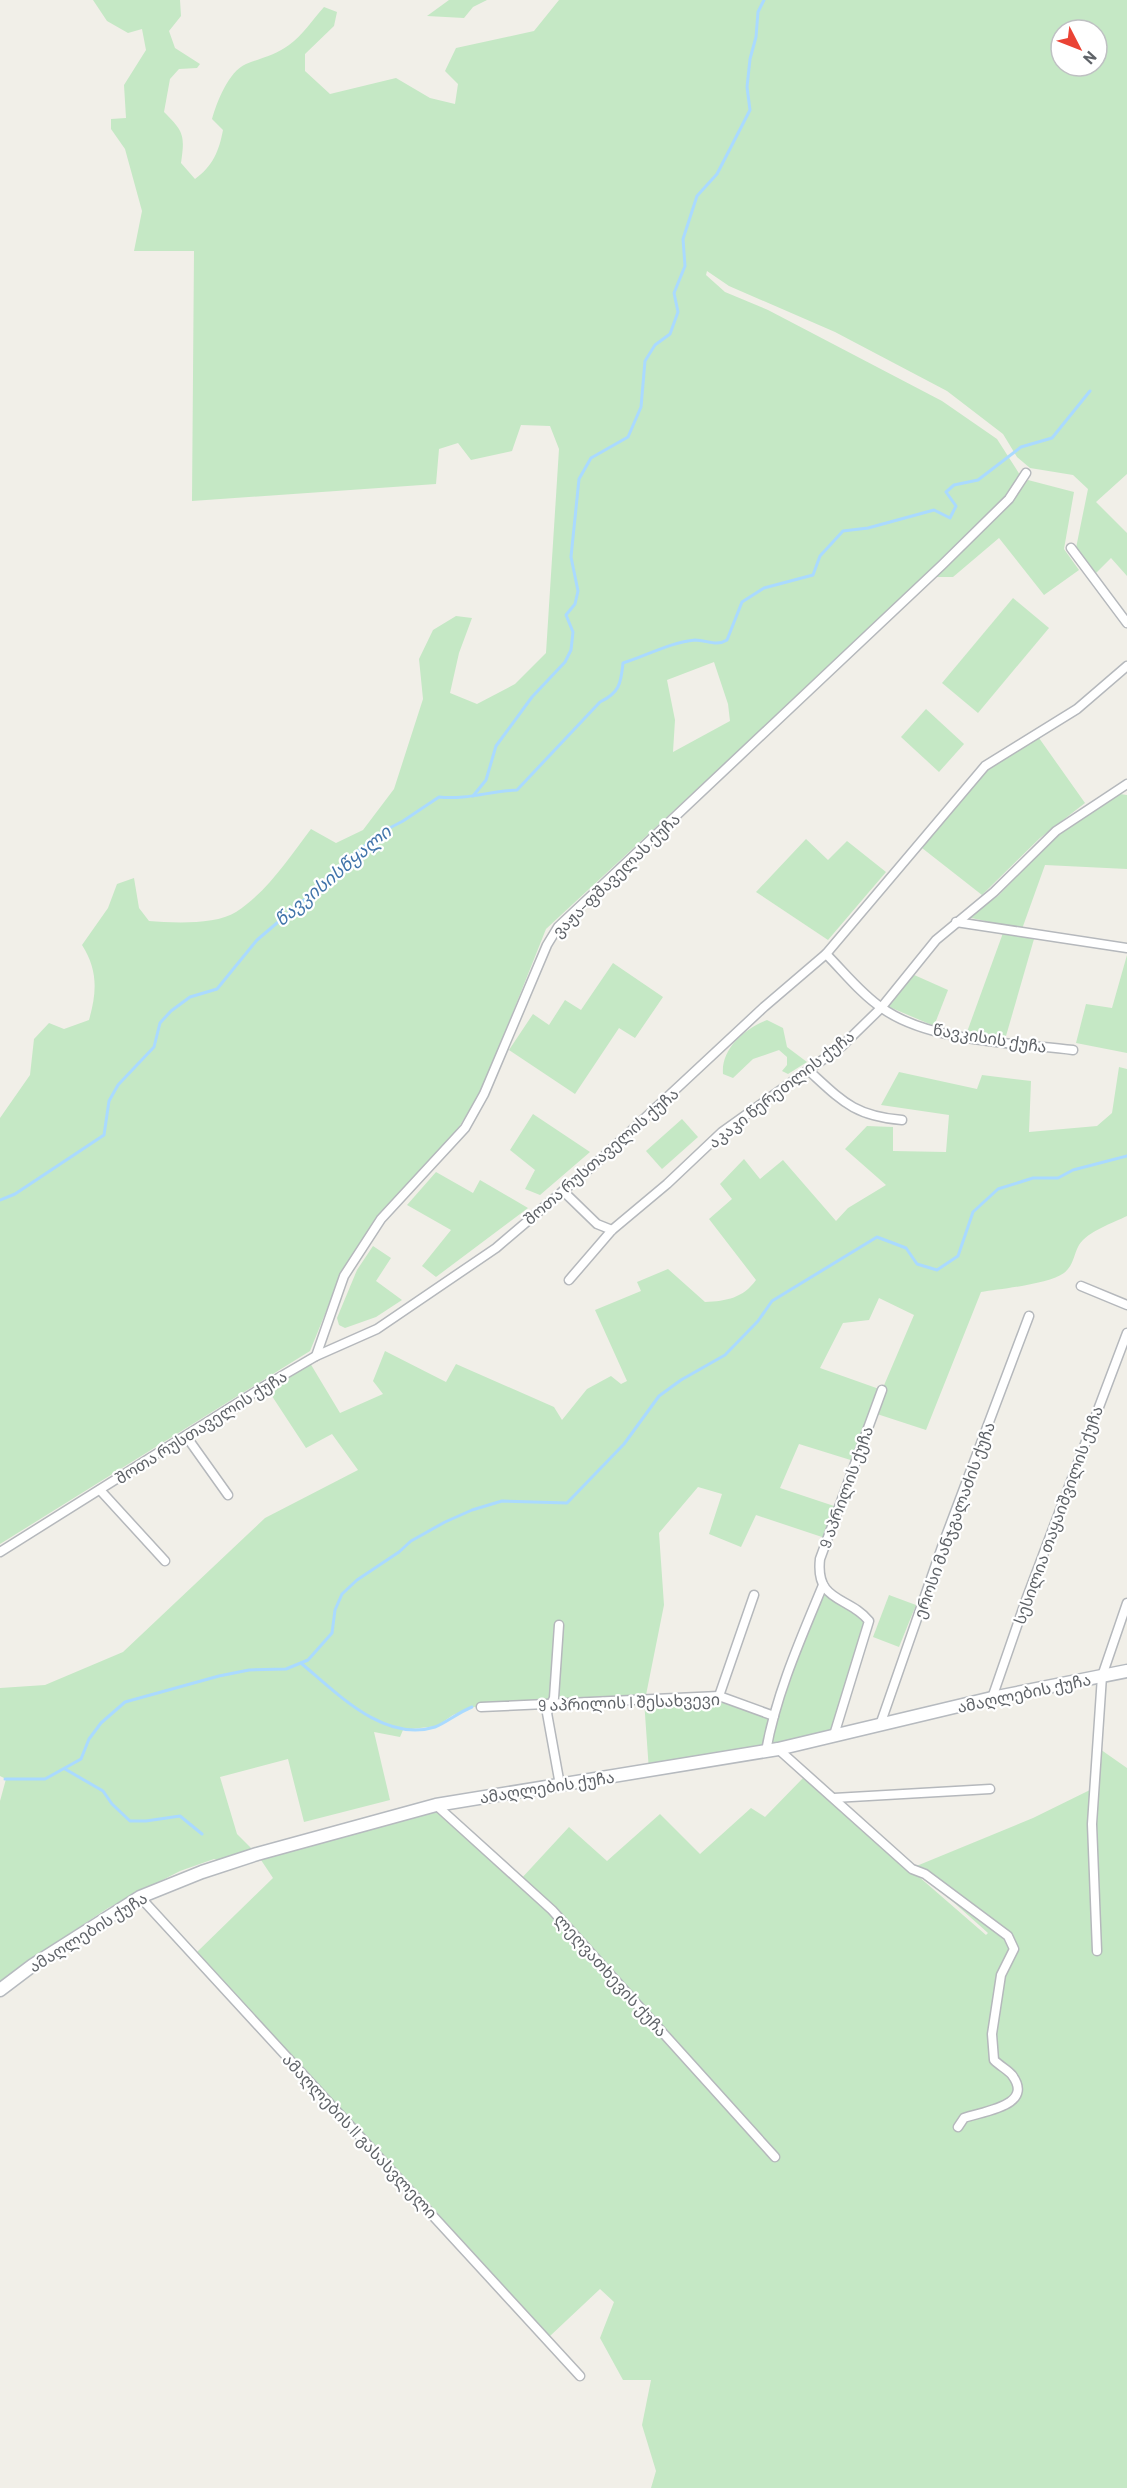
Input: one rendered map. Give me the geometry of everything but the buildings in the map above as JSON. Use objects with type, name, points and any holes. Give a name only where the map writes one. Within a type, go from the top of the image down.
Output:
[{"type":"street","name":"ვაჟა-ფშაველას ქუჩა","points":[[316,1356],[344,1276],[381,1219],[465,1128],[484,1094],[547,945],[558,927],[951,557],[1009,500],[1026,473]]},
{"type":"street","points":[[1071,548],[1127,623]]},
{"type":"street","name":"შოთა რუსთაველის ქუჩა","points":[[0,1552],[316,1356],[377,1329],[496,1248],[563,1191],[826,954],[985,766],[1077,709],[1127,666]]},
{"type":"street","name":"აკაკი წერეთლის ქუჩა","points":[[569,1280],[612,1230],[667,1184],[722,1132],[842,1046],[881,1008],[923,955],[956,922],[994,892],[1056,831],[1088,807],[1125,788]]},
{"type":"street","points":[[956,922],[1127,948]]},
{"type":"street","name":"წავკისის ქუჩა","points":[[826,954],[881,1008],[938,1033],[1072,1050]]},
{"type":"street","points":[[808,1070],[857,1111],[875,1118],[902,1120]]},
{"type":"street","points":[[563,1191],[597,1224],[612,1230]]},
{"type":"street","points":[[1081,1286],[1127,1305]]},
{"type":"street","name":"ეროსი მანჯგალაძის ქუჩა","points":[[880,1725],[943,1544],[1029,1316]]},
{"type":"street","name":"სესილია თაყაიშვილის ქუჩა","points":[[992,1698],[1034,1579],[1127,1334]]},
{"type":"street","name":"9 აპრილის ქუჩა","points":[[772,1750],[774,1716],[824,1585],[819,1571],[820,1559],[882,1390]]},
{"type":"street","points":[[186,1436],[228,1495]]},
{"type":"street","points":[[100,1490],[165,1561]]},
{"type":"street","points":[[824,1585],[831,1596],[865,1616],[869,1621],[834,1735]]},
{"type":"street","points":[[718,1696],[754,1594]]},
{"type":"street","points":[[1096,1951],[1092,1824],[1101,1676],[1127,1604]]},
{"type":"street","points":[[558,1625],[554,1698],[547,1713],[560,1785]]},
{"type":"street","name":"ამაღლების ქუჩა","points":[[0,1990],[33,1965],[141,1897],[202,1872],[248,1857],[436,1805],[772,1750],[992,1698],[1127,1671]]},
{"type":"street","name":"9 აპრილის I შესახვევი","points":[[481,1707],[718,1696],[774,1716]]},
{"type":"street","points":[[772,1750],[834,1798],[912,1869],[926,1874],[1008,1936],[1014,1949],[1000,1975],[992,2034],[994,2060],[1011,2073],[1018,2085],[1017,2095],[1009,2105],[964,2118],[958,2127]]},
{"type":"street","points":[[834,1798],[990,1789]]},
{"type":"street","name":"ლეღვათხევის ქუჩა","points":[[436,1805],[552,1910],[775,2157]]},
{"type":"street","name":"ამაღლების II გასასვლელი","points":[[141,1897],[580,2376]]},
{"type":"green space","points":[[93,0],[180,0],[181,16],[169,31],[175,48],[200,64],[197,68],[179,69],[170,79],[164,112],[176,124],[181,134],[183,146],[181,163],[195,179],[211,163],[219,145],[223,130],[212,119],[220,96],[229,80],[246,64],[274,54],[289,45],[324,7],[337,12],[334,26],[305,54],[305,71],[330,94],[396,78],[430,98],[455,104],[458,84],[445,71],[456,48],[534,31],[559,0],[1127,0],[1127,474],[1096,502],[1127,533],[1127,576],[1111,558],[1096,573],[1076,548],[1088,489],[1073,475],[1030,468],[1017,457],[1003,434],[947,391],[835,332],[729,286],[707,271],[706,275],[725,292],[768,310],[942,401],[997,439],[1020,475],[1004,499],[946,558],[546,929],[482,1090],[454,1135],[386,1206],[342,1272],[310,1351],[0,1544],[0,1118],[30,1075],[34,1039],[49,1023],[64,1029],[89,1020],[94,1000],[95,981],[91,963],[82,945],[108,908],[117,884],[134,878],[139,908],[149,921],[206,921],[236,912],[268,885],[311,829],[336,843],[363,830],[394,789],[423,699],[419,659],[433,630],[456,616],[472,618],[459,653],[450,693],[477,704],[515,684],[546,653],[559,449],[550,426],[521,425],[512,451],[471,460],[458,443],[439,449],[436,484],[192,501],[194,251],[134,251],[142,211],[125,149],[111,129],[111,119],[126,118],[124,85],[146,50],[142,29],[128,33],[107,21]],"holes":[[[714,662],[728,704],[730,721],[673,752],[675,720],[667,680]]]},
{"type":"green space","points":[[449,0],[487,0],[473,7],[464,18],[427,16]]},
{"type":"green space","points":[[1028,480],[1074,492],[1064,549],[1079,570],[1044,595],[999,538],[953,577],[935,577],[1011,503]]},
{"type":"green space","points":[[1013,598],[1049,628],[978,713],[942,683]]},
{"type":"green space","points":[[926,709],[964,744],[939,772],[901,737]]},
{"type":"green space","points":[[1039,738],[1085,803],[1040,838],[982,895],[922,848],[989,768]]},
{"type":"green space","points":[[1120,794],[1127,795],[1127,869],[1045,865],[1022,929],[967,917],[998,896],[1056,836],[1085,813]]},
{"type":"green space","points":[[806,839],[828,860],[847,841],[886,872],[828,940],[756,892]]},
{"type":"green space","points":[[1003,933],[1034,939],[1006,1036],[967,1032]]},
{"type":"green space","points":[[1127,955],[1127,1053],[1076,1043],[1086,1004],[1112,1008]]},
{"type":"green space","points":[[613,963],[663,997],[635,1038],[619,1028],[575,1094],[509,1050],[533,1014],[549,1025],[565,1000],[581,1010]]},
{"type":"green space","points":[[912,974],[948,990],[934,1026],[887,1006]]},
{"type":"green space","points":[[767,1020],[783,1028],[787,1047],[807,1062],[788,1074],[782,1071],[787,1065],[787,1057],[779,1050],[753,1059],[733,1078],[723,1074],[723,1065],[730,1048],[742,1034]]},
{"type":"green space","points":[[1119,1067],[1127,1069],[1127,1216],[1083,1240],[1070,1267],[1057,1277],[981,1292],[926,1430],[874,1413],[857,1462],[799,1444],[780,1488],[840,1508],[828,1539],[756,1515],[741,1547],[709,1534],[722,1494],[698,1487],[659,1533],[664,1605],[645,1700],[718,1696],[774,1715],[823,1585],[869,1621],[834,1735],[649,1771],[644,1700],[472,1707],[453,1715],[437,1726],[403,1730],[400,1737],[374,1732],[390,1800],[304,1822],[288,1759],[220,1777],[237,1834],[257,1854],[230,1863],[214,1859],[180,1871],[108,1908],[33,1958],[0,1987],[0,1801],[6,1779],[0,1776],[0,1688],[45,1685],[123,1652],[265,1518],[358,1470],[332,1434],[306,1448],[268,1390],[310,1363],[340,1413],[383,1394],[373,1381],[385,1351],[446,1382],[456,1364],[554,1407],[562,1420],[587,1389],[611,1376],[621,1384],[627,1381],[595,1310],[641,1291],[637,1282],[668,1269],[705,1302],[720,1301],[740,1295],[756,1280],[709,1219],[732,1199],[720,1184],[744,1159],[760,1179],[783,1160],[836,1221],[848,1208],[886,1185],[845,1149],[867,1126],[893,1127],[893,1151],[946,1152],[949,1115],[881,1105],[899,1072],[977,1089],[982,1075],[1031,1081],[1029,1132],[1097,1126],[1112,1113]],"holes":[[[879,1298],[914,1315],[882,1390],[820,1368],[843,1323],[869,1320]]]},
{"type":"green space","points":[[533,1114],[590,1152],[540,1195],[525,1189],[535,1170],[510,1150]]},
{"type":"green space","points":[[682,1119],[698,1137],[662,1169],[646,1151]]},
{"type":"green space","points":[[436,1172],[473,1193],[480,1180],[528,1208],[436,1277],[422,1266],[451,1230],[407,1205]]},
{"type":"green space","points":[[373,1246],[391,1258],[376,1281],[402,1300],[376,1317],[345,1328],[339,1325],[337,1318],[357,1270]]},
{"type":"green space","points":[[889,1595],[916,1605],[899,1647],[873,1637]]},
{"type":"green space","points":[[1097,1747],[1127,1768],[1127,2488],[651,2488],[656,2471],[642,2425],[651,2380],[623,2380],[600,2338],[614,2302],[600,2289],[550,2336],[197,1952],[273,1878],[257,1854],[436,1805],[520,1880],[569,1827],[607,1861],[660,1814],[700,1854],[751,1808],[765,1817],[804,1777],[986,1935],[988,1933],[914,1867],[1033,1818],[1092,1789]]},
{"type":"waterway","points":[[473,796],[486,780],[496,746],[532,697],[565,662],[571,650],[573,632],[566,615],[575,604],[578,591],[571,557],[579,479],[591,458],[628,437],[641,407],[645,361],[655,345],[670,334],[678,312],[674,293],[685,266],[683,239],[697,196],[717,174],[750,110],[747,87],[750,59],[756,37],[758,12],[764,0]]},
{"type":"waterway","name":"წავკისისწყალი","points":[[0,1200],[15,1194],[104,1135],[109,1101],[118,1085],[154,1047],[160,1023],[171,1011],[190,997],[217,989],[257,940],[304,900],[324,889],[357,852],[382,832],[439,797],[517,790],[600,702],[615,691],[620,682],[623,663],[686,641],[715,643],[727,640],[742,602],[764,588],[813,575],[820,556],[843,531],[868,528],[934,510],[950,518],[956,506],[946,492],[954,485],[978,480],[1021,447],[1052,438],[1090,391]]},
{"type":"waterway","points":[[5,1779],[45,1779],[81,1759],[89,1739],[101,1723],[125,1702],[219,1676],[249,1670],[286,1669],[308,1660],[332,1633],[335,1610],[342,1594],[357,1580],[399,1552],[411,1541],[445,1522],[472,1510],[502,1501],[567,1503],[624,1444],[659,1396],[681,1380],[725,1355],[758,1321],[772,1301],[877,1237],[906,1248],[917,1264],[937,1270],[958,1256],[973,1212],[998,1189],[1033,1178],[1058,1178],[1073,1170],[1127,1156]]},
{"type":"waterway","points":[[302,1664],[362,1712],[380,1722],[398,1728],[416,1730],[435,1727],[472,1707]]},
{"type":"waterway","points":[[65,1769],[103,1791],[112,1804],[130,1821],[180,1816],[202,1834]]}]
